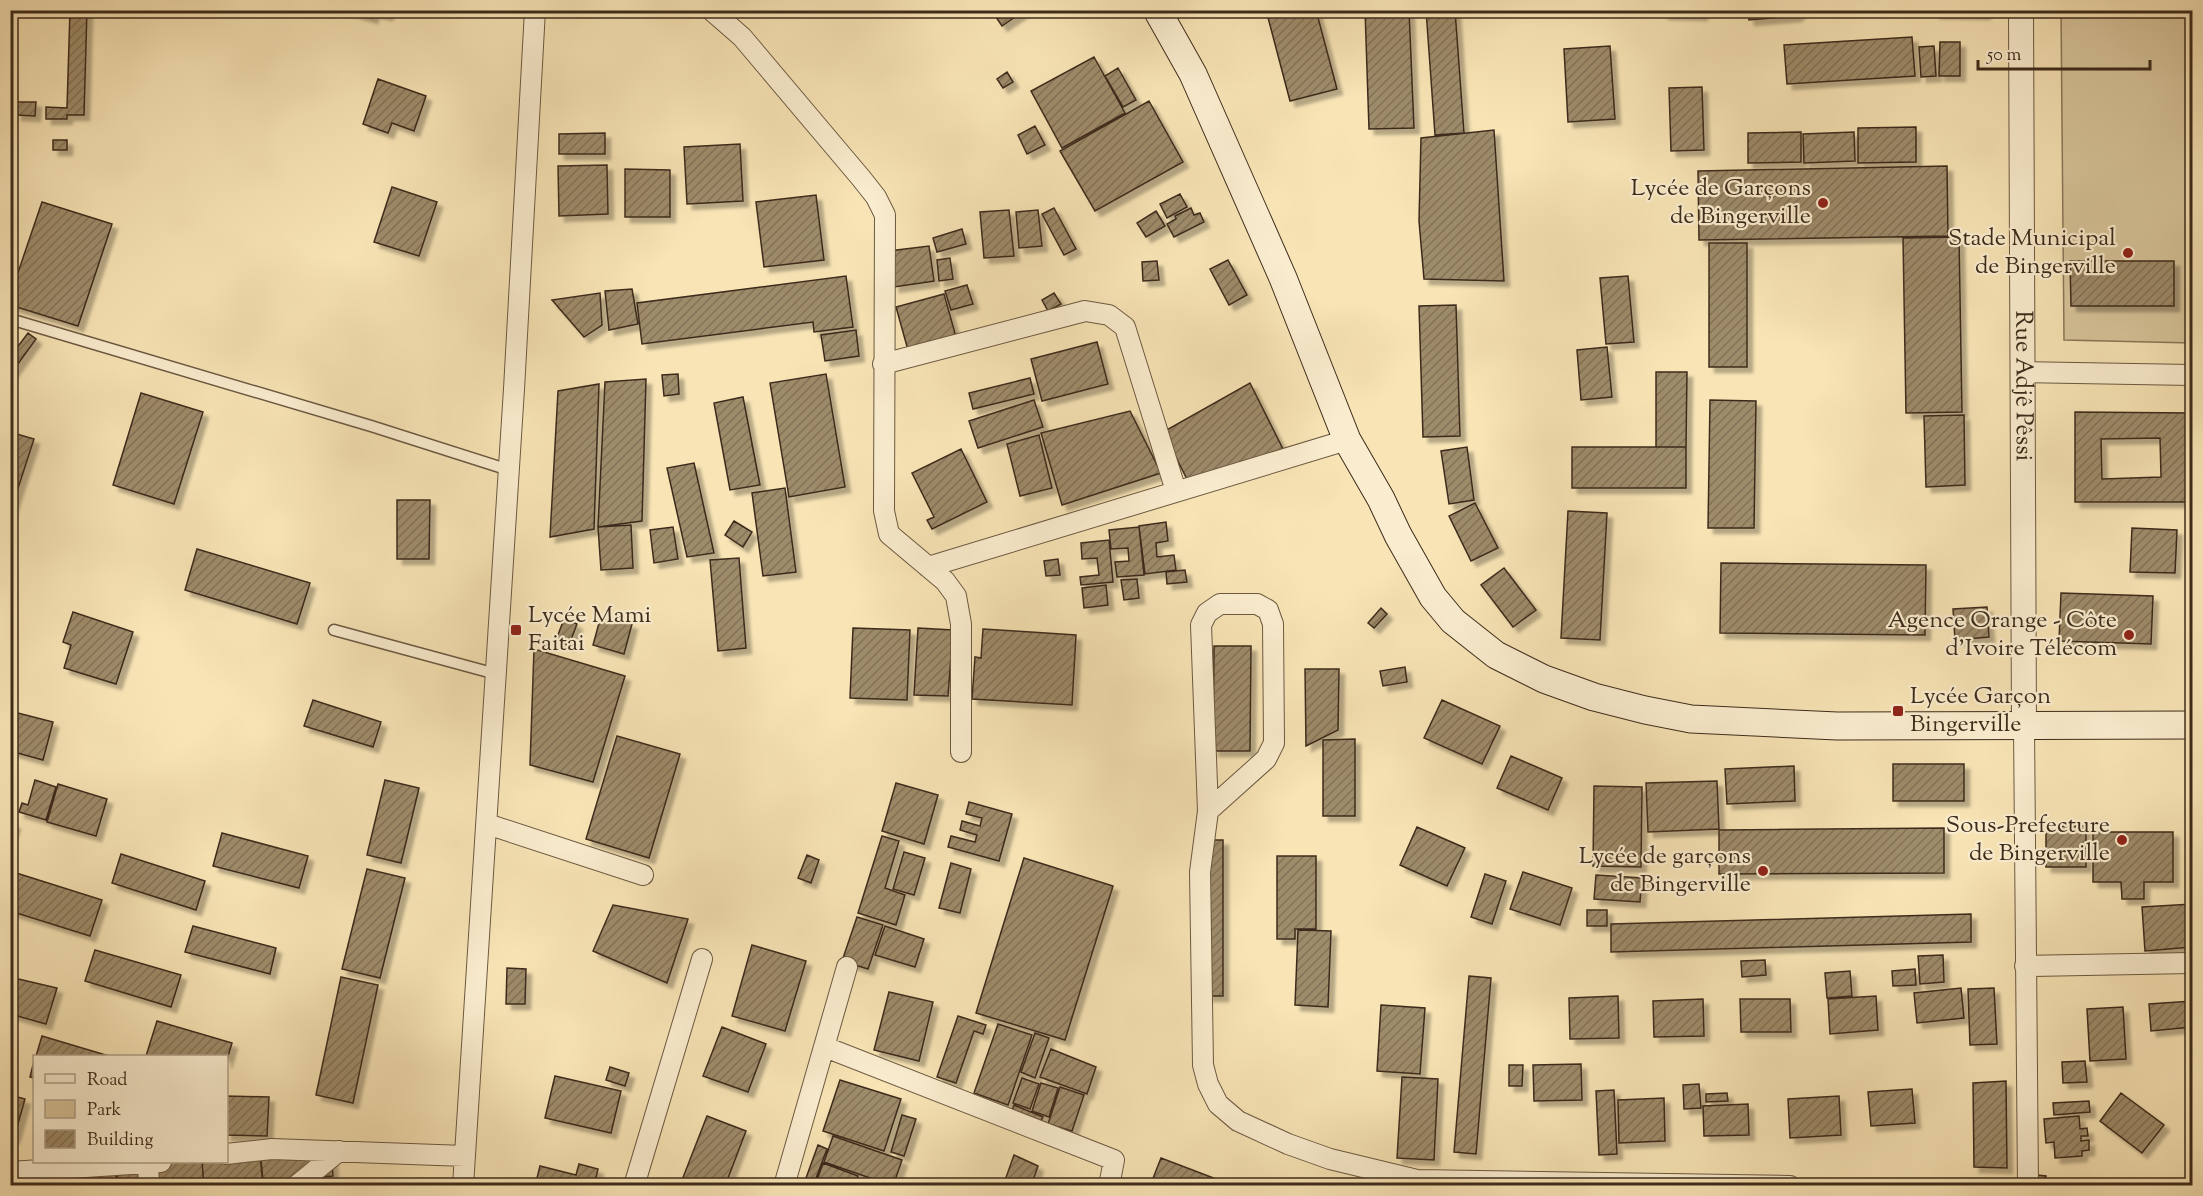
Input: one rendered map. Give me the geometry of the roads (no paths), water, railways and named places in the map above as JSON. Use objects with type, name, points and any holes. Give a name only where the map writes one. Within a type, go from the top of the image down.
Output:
[{"type":"main road","points":[[1157,10],[1192,74],[1269,246],[1347,440],[1381,499],[1416,570],[1433,597],[1453,621],[1496,655],[1544,679],[1593,697],[1691,719],[1837,726],[2193,725]]},
{"type":"street","points":[[463,1185],[509,470],[535,10]]},
{"type":"street","points":[[711,10],[742,37],[861,178],[885,215],[884,511],[889,534],[945,581],[956,596],[961,624],[961,752]]},
{"type":"street","name":"Rue Adjê Pêssi","points":[[2021,10],[2024,726]]},
{"type":"street","points":[[883,364],[1085,311],[1109,315],[1125,327],[1176,491]]},
{"type":"street","points":[[2021,372],[2193,375]]},
{"type":"street","points":[[928,567],[1347,440]]},
{"type":"street","points":[[1208,811],[1266,759],[1274,743],[1273,624],[1268,610],[1257,604],[1220,604],[1207,613],[1201,625],[1208,811],[1200,872],[1203,1065],[1208,1084],[1218,1104],[1238,1121],[1288,1144],[1330,1159],[1417,1180],[1790,1185]]},
{"type":"street","points":[[2024,726],[2028,1185]]},
{"type":"street","points":[[487,824],[643,875]]},
{"type":"street","points":[[634,1185],[702,959]]},
{"type":"street","points":[[2025,966],[2193,963]]},
{"type":"street","points":[[784,1185],[847,967]]},
{"type":"street","points":[[825,1047],[1114,1160],[1108,1185]]},
{"type":"street","points":[[228,1154],[272,1149],[465,1156]]},
{"type":"street","points":[[296,1185],[339,1151]]},
{"type":"street","points":[[10,1172],[140,1163]]},
{"type":"street","points":[[149,1185],[155,1163]]},
{"type":"lane","points":[[10,319],[371,426],[509,470]]},
{"type":"lane","points":[[334,630],[496,674]]},
{"type":"place","name":"Lycée de Garçons de Bingerville","points":[[1823,203]]},
{"type":"place","name":"Stade Municipal de Bingerville","points":[[2128,253]]},
{"type":"place","name":"Lycée Mami Faitai","points":[[516,630]]},
{"type":"place","name":"Agence Orange - Côte d'Ivoire Télécom","points":[[2129,635]]},
{"type":"place","name":"Lycée Garçon Bingerville","points":[[1898,711]]},
{"type":"place","name":"Sous-Prefecture de Bingerville","points":[[2122,840]]},
{"type":"place","name":"Lycée de garçons de Bingerville","points":[[1763,871]]}]
